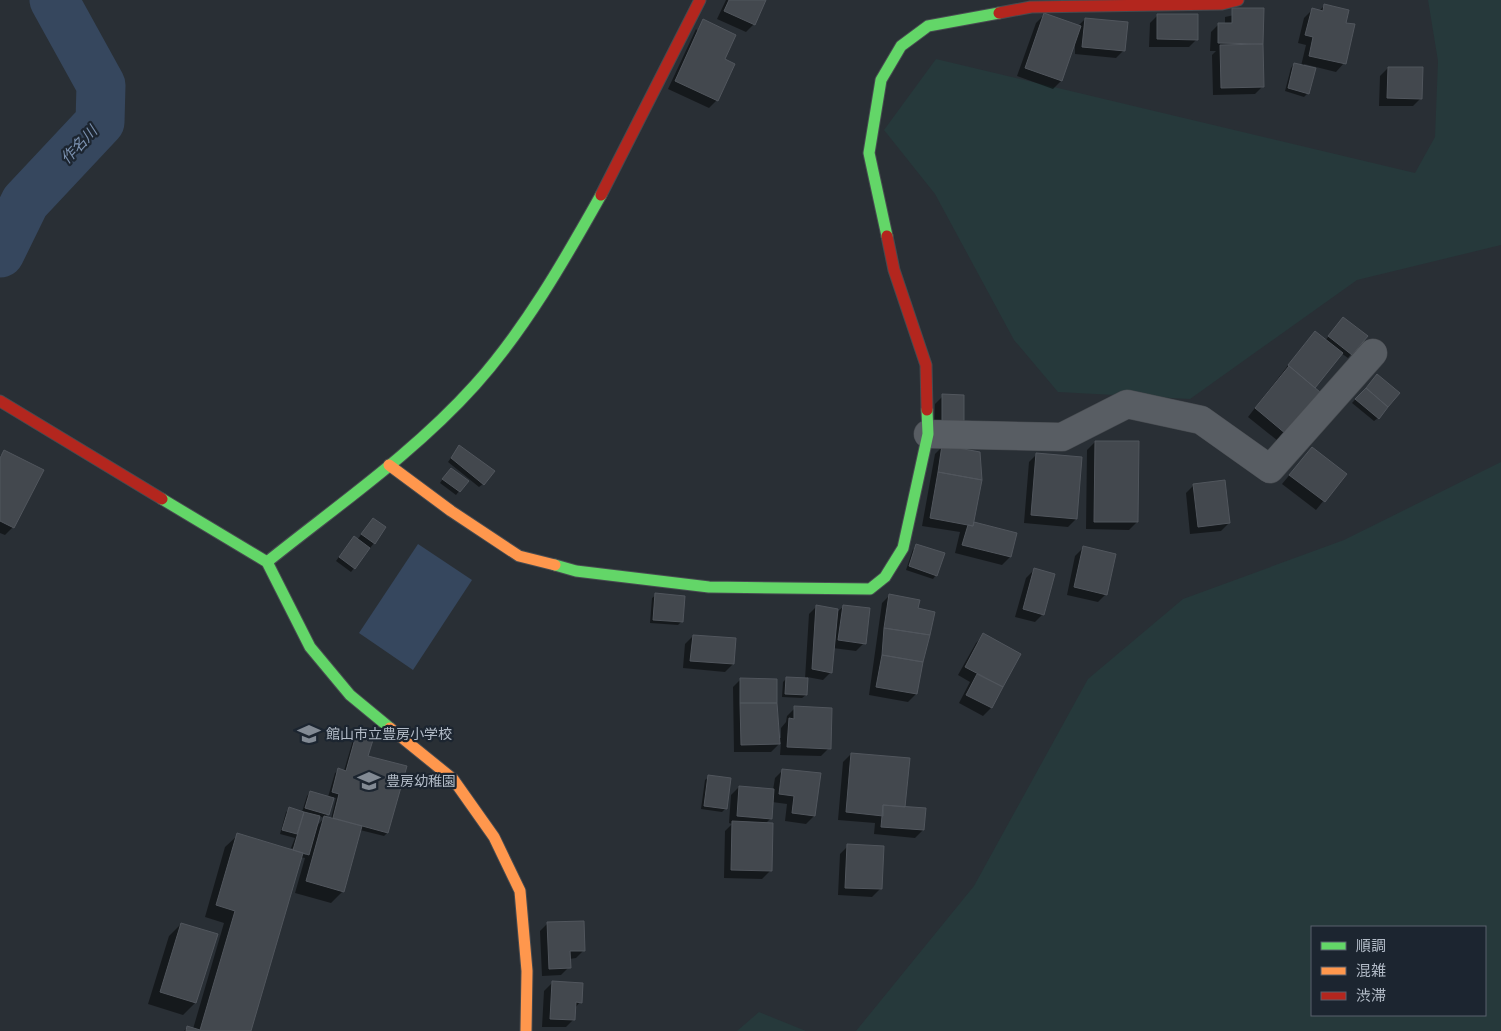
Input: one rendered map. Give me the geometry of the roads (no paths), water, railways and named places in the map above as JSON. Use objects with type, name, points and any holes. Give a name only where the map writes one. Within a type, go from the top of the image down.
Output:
[{"type":"street","points":[[267,562],[389,465],[453,408],[506,346],[563,261],[596,203],[700,0]]},
{"type":"street","points":[[389,465],[451,511],[519,556],[576,572],[709,587],[870,589],[885,577],[903,548],[928,434],[926,365],[894,270],[869,154],[882,80],[901,46],[928,26],[1031,7],[1222,4],[1238,0]]},
{"type":"street","points":[[928,434],[1062,436],[1127,404],[1200,420],[1270,469],[1373,353]]},
{"type":"street","points":[[0,400],[267,562],[310,647],[350,695],[453,779],[494,838],[520,891],[526,971],[526,1031]]},
{"type":"water","points":[[418,544],[472,580],[413,670],[359,633]]},
{"type":"waterway","name":"作名川","points":[[0,253],[25,202],[100,122],[101,85],[54,0]]},
{"type":"place","name":"館山市立豊房小学校","points":[[309,734]]},
{"type":"place","name":"豊房幼稚園","points":[[369,781]]}]
